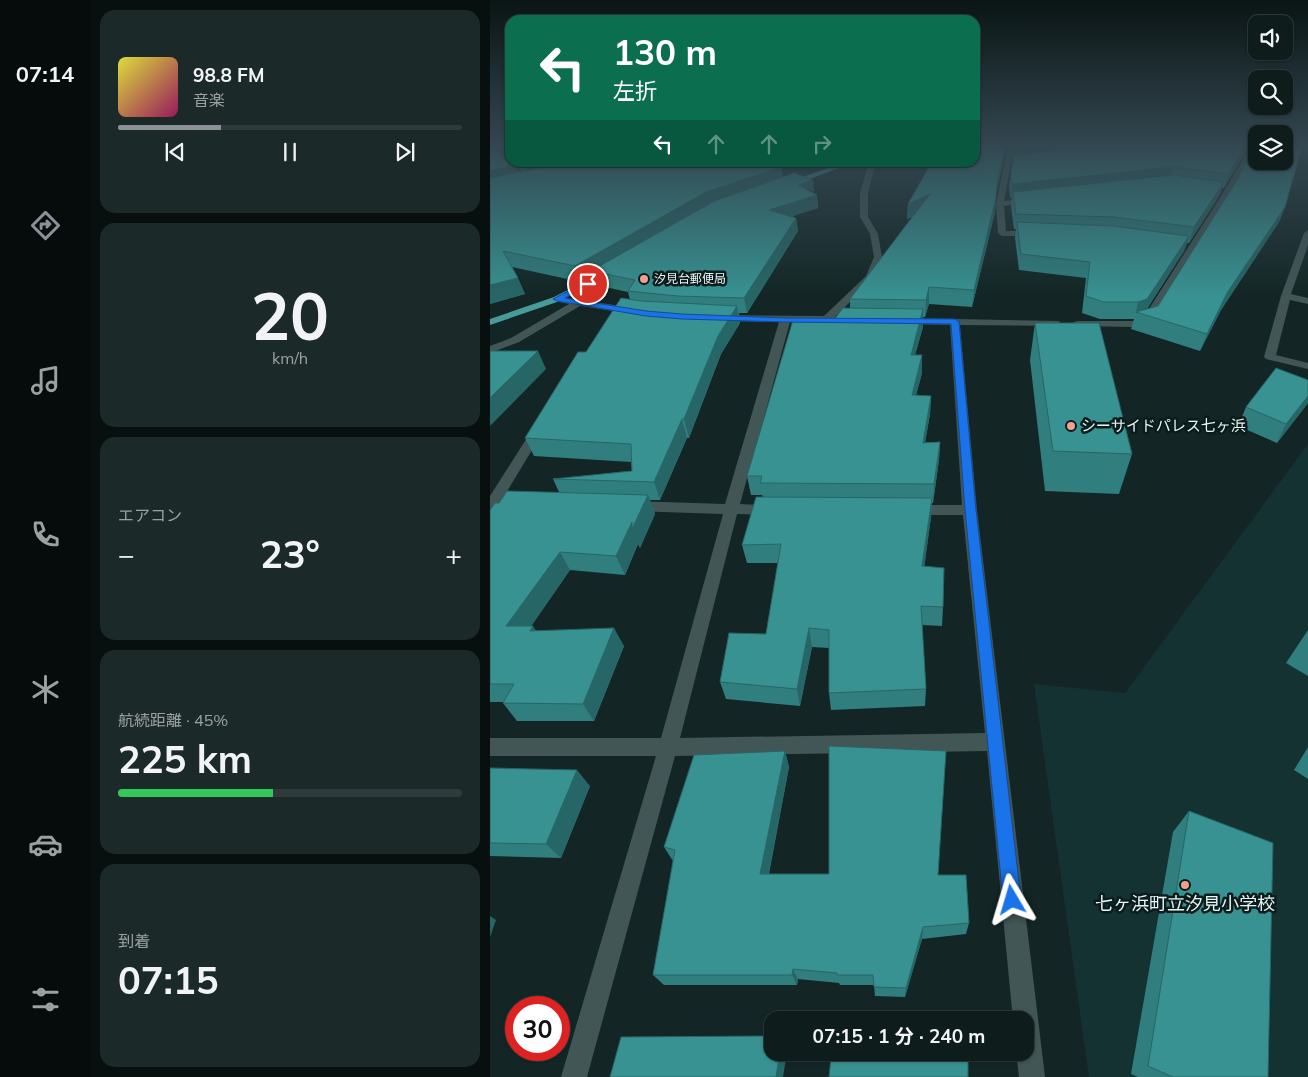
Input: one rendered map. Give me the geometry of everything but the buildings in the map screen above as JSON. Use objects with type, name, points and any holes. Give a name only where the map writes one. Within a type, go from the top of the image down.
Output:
[{"type":"main road","points":[[490,322],[557,299],[618,267]]},
{"type":"street","points":[[826,320],[870,277],[878,258],[874,234],[864,217],[864,196]]},
{"type":"street","points":[[1001,196],[1000,204],[1002,233],[1041,234]]},
{"type":"street","points":[[896,321],[1142,323],[1147,320],[1186,248],[1225,196]]},
{"type":"street","points":[[1000,204],[1038,200]]},
{"type":"street","points":[[1308,234],[1305,249],[1286,296],[1270,357],[1308,366]]},
{"type":"street","points":[[1286,296],[1308,301]]},
{"type":"street","points":[[557,299],[646,313]]},
{"type":"street","points":[[490,350],[516,340],[579,302]]},
{"type":"street","points":[[710,317],[866,321]]},
{"type":"street","points":[[574,1077],[668,747],[780,330],[785,320]]},
{"type":"street","points":[[955,322],[970,510],[1032,1077]]},
{"type":"street","points":[[491,504],[544,422]]},
{"type":"street","points":[[491,504],[533,503]]},
{"type":"street","points":[[622,506],[781,510]]},
{"type":"street","points":[[901,510],[970,510]]},
{"type":"street","points":[[490,747],[668,747],[994,742]]},
{"type":"shaded area","name":"七ヶ浜町立汐見小学校","points":[[1308,444],[1308,1077],[1089,1077],[1034,684],[1125,693]]},
{"type":"place","name":"汐見台郵便局","points":[[644,279]]},
{"type":"place","name":"シーサイドパレス七ヶ浜","points":[[1071,426]]},
{"type":"place","name":"七ヶ浜町立汐見小学校","points":[[1185,885]]},
{"type":"route","points":[[588,284],[557,299],[646,313],[682,316],[785,320],[955,322],[970,510],[1012,900]]}]
